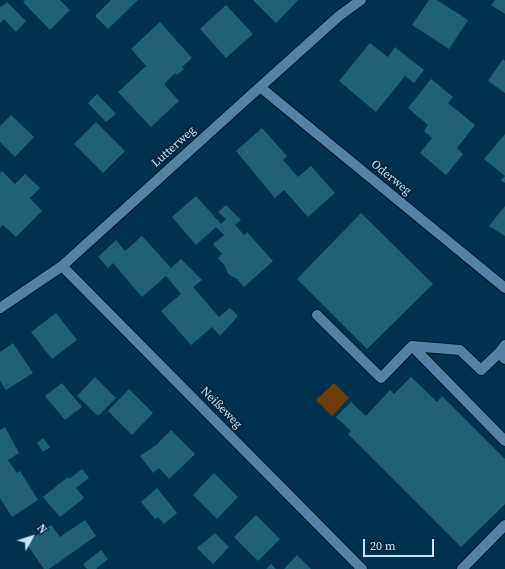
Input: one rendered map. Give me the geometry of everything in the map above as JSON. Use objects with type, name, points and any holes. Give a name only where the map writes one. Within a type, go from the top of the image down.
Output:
[{"type":"street","name":"Lutterweg","points":[[0,308],[62,266],[339,16],[361,0]]},
{"type":"street","name":"Oderweg","points":[[260,87],[505,288]]},
{"type":"street","name":"Neißeweg","points":[[62,266],[362,569]]},
{"type":"street","points":[[317,315],[380,378],[412,346],[460,350],[481,370],[503,352]]},
{"type":"street","points":[[412,346],[505,441]]},
{"type":"street","points":[[462,569],[505,525]]},
{"type":"shaded area","points":[[334,383],[349,398],[332,416],[316,400]]},
{"type":"building","points":[[25,0],[60,0],[70,10],[50,30],[23,2]]},
{"type":"building","points":[[111,0],[138,0],[108,29],[95,16]]},
{"type":"building","points":[[253,0],[298,0],[276,23]]},
{"type":"building","points":[[429,0],[437,0],[468,20],[449,49],[412,25]]},
{"type":"building","points":[[495,0],[505,0],[505,14],[491,5]]},
{"type":"building","points":[[7,2],[26,21],[16,32],[4,19],[0,23],[0,6],[1,7]]},
{"type":"building","points":[[226,5],[253,34],[226,58],[200,29]]},
{"type":"building","points":[[160,22],[192,58],[182,67],[184,69],[177,75],[175,73],[164,84],[179,101],[151,127],[118,92],[146,66],[131,49]]},
{"type":"building","points":[[370,43],[388,57],[395,47],[424,70],[414,83],[405,76],[376,112],[339,81]]},
{"type":"building","points":[[503,59],[505,61],[505,93],[488,81]]},
{"type":"building","points":[[431,79],[453,97],[448,103],[475,125],[457,148],[463,154],[446,175],[420,153],[432,138],[424,131],[428,125],[408,108]]},
{"type":"building","points":[[97,94],[116,114],[106,122],[88,103]]},
{"type":"building","points":[[11,115],[34,137],[15,157],[0,142],[0,126]]},
{"type":"building","points":[[96,122],[125,151],[103,173],[74,144]]},
{"type":"building","points":[[262,128],[287,156],[283,160],[298,177],[311,166],[335,193],[308,217],[284,190],[275,198],[236,151]]},
{"type":"building","points":[[505,134],[505,176],[484,159]]},
{"type":"building","points":[[2,171],[15,184],[25,174],[40,188],[30,198],[42,211],[16,237],[3,225],[0,228],[0,173]]},
{"type":"building","points":[[505,176],[505,183],[501,180]]},
{"type":"building","points":[[196,196],[221,224],[226,219],[218,212],[226,205],[241,220],[235,225],[244,235],[247,232],[273,261],[244,287],[237,279],[228,274],[225,266],[218,258],[222,254],[213,244],[224,235],[216,227],[196,245],[172,217]]},
{"type":"building","points":[[505,206],[505,236],[489,226]]},
{"type":"building","points":[[361,213],[433,284],[367,349],[297,279]]},
{"type":"building","points":[[142,236],[171,268],[181,259],[202,280],[193,287],[219,317],[230,308],[238,316],[220,336],[212,327],[191,345],[161,311],[181,294],[166,276],[142,297],[113,263],[108,268],[98,257],[116,240],[125,251]]},
{"type":"building","points":[[56,313],[77,340],[52,359],[31,332]]},
{"type":"building","points":[[13,343],[33,373],[6,390],[0,381],[0,352]]},
{"type":"building","points":[[95,377],[116,398],[98,416],[77,396]]},
{"type":"building","points":[[411,377],[437,402],[442,396],[505,459],[505,504],[461,547],[348,434],[351,431],[336,417],[351,402],[366,416],[390,390],[394,394]]},
{"type":"building","points":[[62,383],[82,407],[65,420],[45,396]]},
{"type":"building","points":[[129,389],[153,413],[132,435],[108,411]]},
{"type":"building","points":[[5,427],[19,453],[8,460],[17,473],[20,471],[38,500],[12,517],[0,498],[0,430]]},
{"type":"building","points":[[171,430],[195,454],[169,479],[159,468],[153,473],[140,456],[156,445]]},
{"type":"building","points":[[43,438],[50,447],[43,452],[37,443]]},
{"type":"building","points":[[82,469],[89,478],[76,488],[84,498],[60,517],[43,497],[68,477],[69,479]]},
{"type":"building","points":[[214,473],[238,497],[217,519],[193,495]]},
{"type":"building","points":[[157,488],[177,513],[164,524],[158,517],[155,519],[141,502]]},
{"type":"building","points":[[256,515],[280,539],[258,561],[234,537]]},
{"type":"building","points":[[85,520],[96,536],[49,569],[44,569],[26,543],[51,525],[60,537]]},
{"type":"building","points":[[215,533],[229,547],[213,564],[197,548]]},
{"type":"building","points":[[101,550],[108,559],[96,569],[87,569],[83,564]]},
{"type":"building","points":[[297,555],[311,569],[284,569]]},
{"type":"building","points":[[271,564],[276,569],[266,569]]}]
